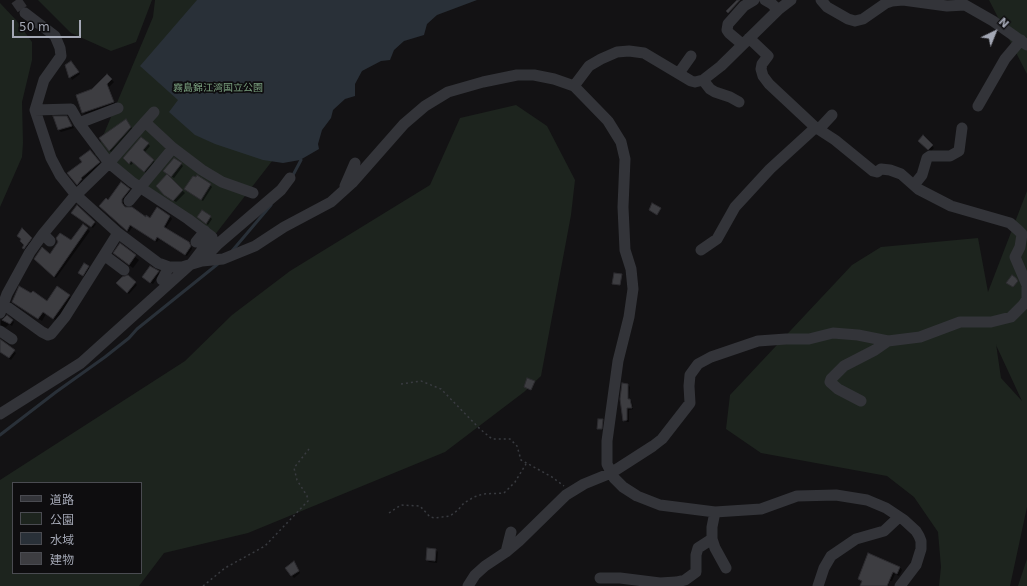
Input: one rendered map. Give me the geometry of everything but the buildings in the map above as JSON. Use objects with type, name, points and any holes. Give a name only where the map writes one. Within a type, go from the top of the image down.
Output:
[{"type":"street","points":[[468,586],[475,575],[519,541],[551,508],[572,491],[584,484],[611,473],[653,446],[662,438],[690,403],[688,386],[690,375],[698,364],[711,357],[758,341],[809,339],[833,333],[858,335],[888,341],[920,337],[960,322],[991,322],[1011,317],[1023,306],[1027,299],[1027,285],[1015,257],[1020,247],[1022,234],[1010,223],[951,206],[914,185],[901,174],[890,170],[881,169],[877,172],[873,171],[835,140],[817,128],[769,84],[763,76],[761,69],[762,64],[768,56],[727,30],[728,24],[744,6],[754,0]]},
{"type":"street","points":[[765,0],[778,10]]},
{"type":"street","points":[[574,86],[589,66],[617,52],[629,51],[644,53],[680,73],[691,81],[695,82],[703,80],[721,66],[745,41],[791,0]]},
{"type":"street","points":[[821,0],[827,7],[848,19],[855,20],[863,19],[886,3],[903,0],[947,6],[965,5],[993,21],[1024,43],[1004,59],[978,106]]},
{"type":"street","points":[[25,13],[54,36],[60,48],[61,56],[44,80],[35,110],[51,158],[60,175],[76,195],[118,233],[158,263],[169,267],[182,267],[197,262],[223,259],[255,246],[284,227],[331,202],[352,183],[404,124],[426,106],[448,92],[483,82],[517,75],[534,75],[554,79],[574,86],[608,121],[621,142],[625,159],[623,207],[624,250],[631,269],[633,289],[629,318],[618,361],[607,441],[607,464],[614,478],[623,487],[637,496],[660,505],[715,512],[761,509],[797,496],[836,495],[867,500],[886,508],[904,520],[916,531],[921,541],[916,565],[900,586]]},
{"type":"street","points":[[680,73],[691,56]]},
{"type":"street","points":[[703,80],[710,89],[730,96],[739,102]]},
{"type":"street","points":[[79,123],[118,108]]},
{"type":"street","points":[[35,110],[71,109],[79,123],[109,163],[132,182],[212,237],[197,262]]},
{"type":"street","points":[[118,233],[89,281],[56,330],[51,334],[48,335],[42,332],[1,308],[30,252],[46,237],[76,195],[109,163],[154,112]]},
{"type":"street","points":[[701,250],[717,239],[735,207],[770,169],[832,115]]},
{"type":"street","points":[[145,122],[172,148],[202,170],[222,182],[253,193]]},
{"type":"street","points":[[914,185],[922,175],[927,158],[930,156],[954,155],[959,150],[964,148],[962,128]]},
{"type":"street","points":[[129,201],[172,148]]},
{"type":"street","points":[[341,193],[355,163]]},
{"type":"street","points":[[0,414],[81,363],[281,190],[290,178]]},
{"type":"street","points":[[196,242],[205,231]]},
{"type":"street","points":[[104,255],[124,270]]},
{"type":"street","points":[[162,280],[169,267]]},
{"type":"street","points":[[0,331],[12,340]]},
{"type":"street","points":[[861,402],[838,388],[830,382],[830,379],[844,366],[875,350],[888,341]]},
{"type":"street","points":[[715,512],[712,527],[712,539],[715,548],[726,568]]},
{"type":"street","points":[[818,586],[824,568],[831,556],[856,539],[884,531],[899,517]]},
{"type":"street","points":[[506,552],[511,532]]},
{"type":"street","points":[[600,578],[620,578],[660,582],[676,582],[685,580],[696,572],[696,555],[698,548],[712,539]]},
{"type":"path","points":[[401,384],[421,381],[441,389],[480,429],[492,439],[510,439],[517,446],[521,460],[552,477],[572,491]]},
{"type":"path","points":[[203,586],[225,568],[265,546],[308,501],[307,496],[297,480],[294,468],[309,449]]},
{"type":"path","points":[[390,513],[400,505],[420,506],[430,517],[435,518],[450,516],[464,503],[474,497],[484,494],[504,493],[515,482],[527,463]]},
{"type":"green space","points":[[38,0],[152,0],[136,42],[111,51],[71,33]]},
{"type":"green space","name":"霧島錦江湾国立公園","points":[[155,0],[459,0],[365,41],[214,236],[95,155],[153,17]]},
{"type":"green space","points":[[989,0],[1027,0],[1027,74]]},
{"type":"green space","points":[[0,3],[16,20],[32,42],[32,60],[22,102],[22,157],[0,207]]},
{"type":"green space","points":[[516,105],[547,126],[575,180],[571,215],[541,376],[524,392],[445,452],[248,533],[164,553],[139,586],[0,586],[0,480],[185,361],[232,315],[290,271],[430,185],[460,118]]},
{"type":"green space","points":[[1027,191],[1027,507],[1010,586],[939,586],[941,567],[938,532],[914,497],[887,476],[761,453],[726,429],[730,395],[852,265],[881,247],[978,238],[988,292]],"holes":[[[996,345],[1022,401],[1001,378]]]},
{"type":"green space","points":[[1027,559],[1027,586],[1018,586]]},
{"type":"water","name":"霧島錦江湾国立公園","points":[[197,0],[477,0],[437,15],[427,24],[424,35],[404,41],[394,50],[390,60],[381,61],[362,71],[355,84],[355,96],[345,99],[333,110],[331,118],[322,130],[318,144],[319,149],[300,160],[283,163],[263,160],[215,144],[195,135],[169,112],[178,100],[140,66]]},
{"type":"waterway","points":[[292,177],[301,160]]},
{"type":"waterway","points":[[232,251],[271,205]]},
{"type":"waterway","points":[[0,435],[105,357],[129,338],[137,329],[219,263]]},
{"type":"tunnel","points":[[16,0],[25,13]]}]
